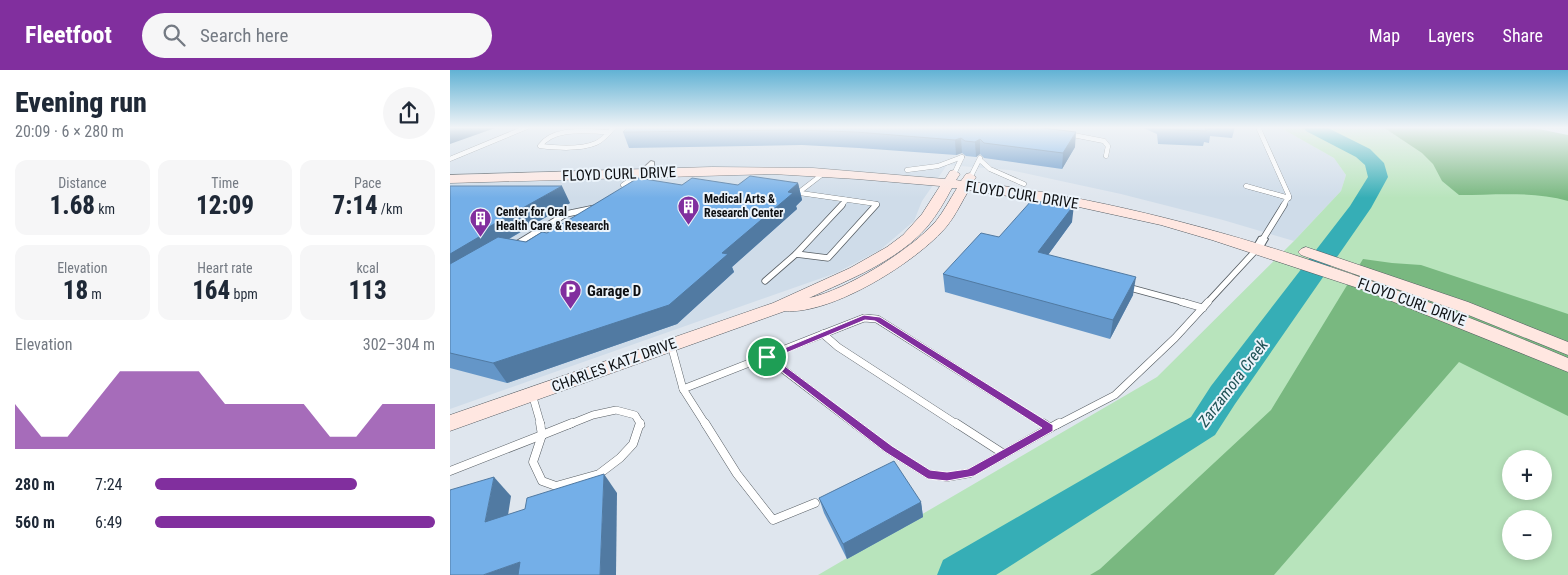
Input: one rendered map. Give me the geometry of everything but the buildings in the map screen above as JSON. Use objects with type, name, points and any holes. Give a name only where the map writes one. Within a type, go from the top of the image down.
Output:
[{"type":"street","name":"FLOYD CURL DRIVE","points":[[450,170],[644,172],[806,163],[959,180],[1024,184],[1076,192],[1172,213],[1260,244],[1462,306],[1568,349]]},
{"type":"street","name":"FLOYD CURL DRIVE","points":[[450,178],[733,170],[905,174]]},
{"type":"street","points":[[905,174],[929,192],[933,198],[934,206]]},
{"type":"street","name":"FLOYD CURL DRIVE","points":[[959,180],[1009,192],[1070,201],[1260,244]]},
{"type":"street","name":"CHARLES KATZ DRIVE","points":[[450,423],[779,307],[805,292],[858,270],[884,255],[923,223],[934,206],[959,180]]},
{"type":"street","name":"CHARLES KATZ DRIVE","points":[[779,307],[814,303],[853,287],[912,252],[932,234],[947,215],[959,180]]},
{"type":"street","points":[[947,215],[964,202],[978,197],[1009,192]]},
{"type":"street","name":"FLOYD CURL DRIVE","points":[[1348,272],[1568,365]]},
{"type":"lane","points":[[450,159],[470,151]]},
{"type":"lane","points":[[1106,156],[1107,151]]},
{"type":"lane","points":[[1269,151],[1289,196]]},
{"type":"lane","points":[[905,174],[938,166],[962,156],[959,180]]},
{"type":"lane","points":[[959,180],[980,159],[990,169],[1024,184]]},
{"type":"lane","points":[[620,194],[646,180],[644,172]]},
{"type":"lane","points":[[798,193],[824,173]]},
{"type":"lane","points":[[1246,186],[1251,186],[1289,196],[1246,186]]},
{"type":"lane","points":[[628,188],[647,188]]},
{"type":"lane","points":[[789,192],[877,204],[828,258],[796,254]]},
{"type":"lane","points":[[767,357],[888,449],[928,474],[947,477],[970,473],[1114,395],[1175,338],[1260,244],[1289,196]]},
{"type":"lane","points":[[764,282],[796,254],[846,200]]},
{"type":"lane","points":[[509,249],[566,214],[597,208],[604,203]]},
{"type":"lane","points":[[590,217],[597,213],[597,208]]},
{"type":"lane","points":[[1117,284],[1203,308]]},
{"type":"lane","points":[[683,389],[864,318],[877,319],[1050,428]]},
{"type":"lane","points":[[823,334],[838,347],[1004,454]]},
{"type":"lane","points":[[671,345],[683,389],[737,474],[774,520],[816,503]]},
{"type":"lane","points":[[450,471],[543,433],[593,415],[616,410],[635,415],[641,425],[633,444],[620,458],[599,474],[556,486],[542,480],[533,462],[543,433],[532,394]]},
{"type":"shaded area","points":[[450,151],[1321,151],[1334,158],[1346,175],[1341,191],[1294,241],[1223,220],[1121,194],[1010,170],[947,165],[922,201],[914,221],[880,250],[836,273],[450,409]]},
{"type":"green space","points":[[1321,151],[1568,152],[1568,575],[818,575],[1157,377],[1294,241],[1341,191],[1346,175],[1334,158]]},
{"type":"green space","points":[[1418,151],[1568,151],[1568,201],[1528,195],[1459,195],[1442,181],[1433,164]]},
{"type":"green space","points":[[1363,259],[1421,265],[1568,314],[1568,416],[1459,362],[1274,575],[1090,575],[1100,569],[1271,410]]},
{"type":"waterway","name":"Zarzamora Creek","points":[[958,575],[1203,426],[1223,395],[1360,208],[1378,177],[1374,163],[1358,151]]},
{"type":"place","name":"Medical Arts & Research Center","points":[[688,225]]},
{"type":"place","name":"Center for Oral Health Care & Research","points":[[480,238]]},
{"type":"place","name":"Garage D","points":[[571,310]]},
{"type":"route","points":[[864,318],[877,319],[1050,428],[970,473],[947,477],[928,474],[888,449],[767,357],[864,318]]}]
